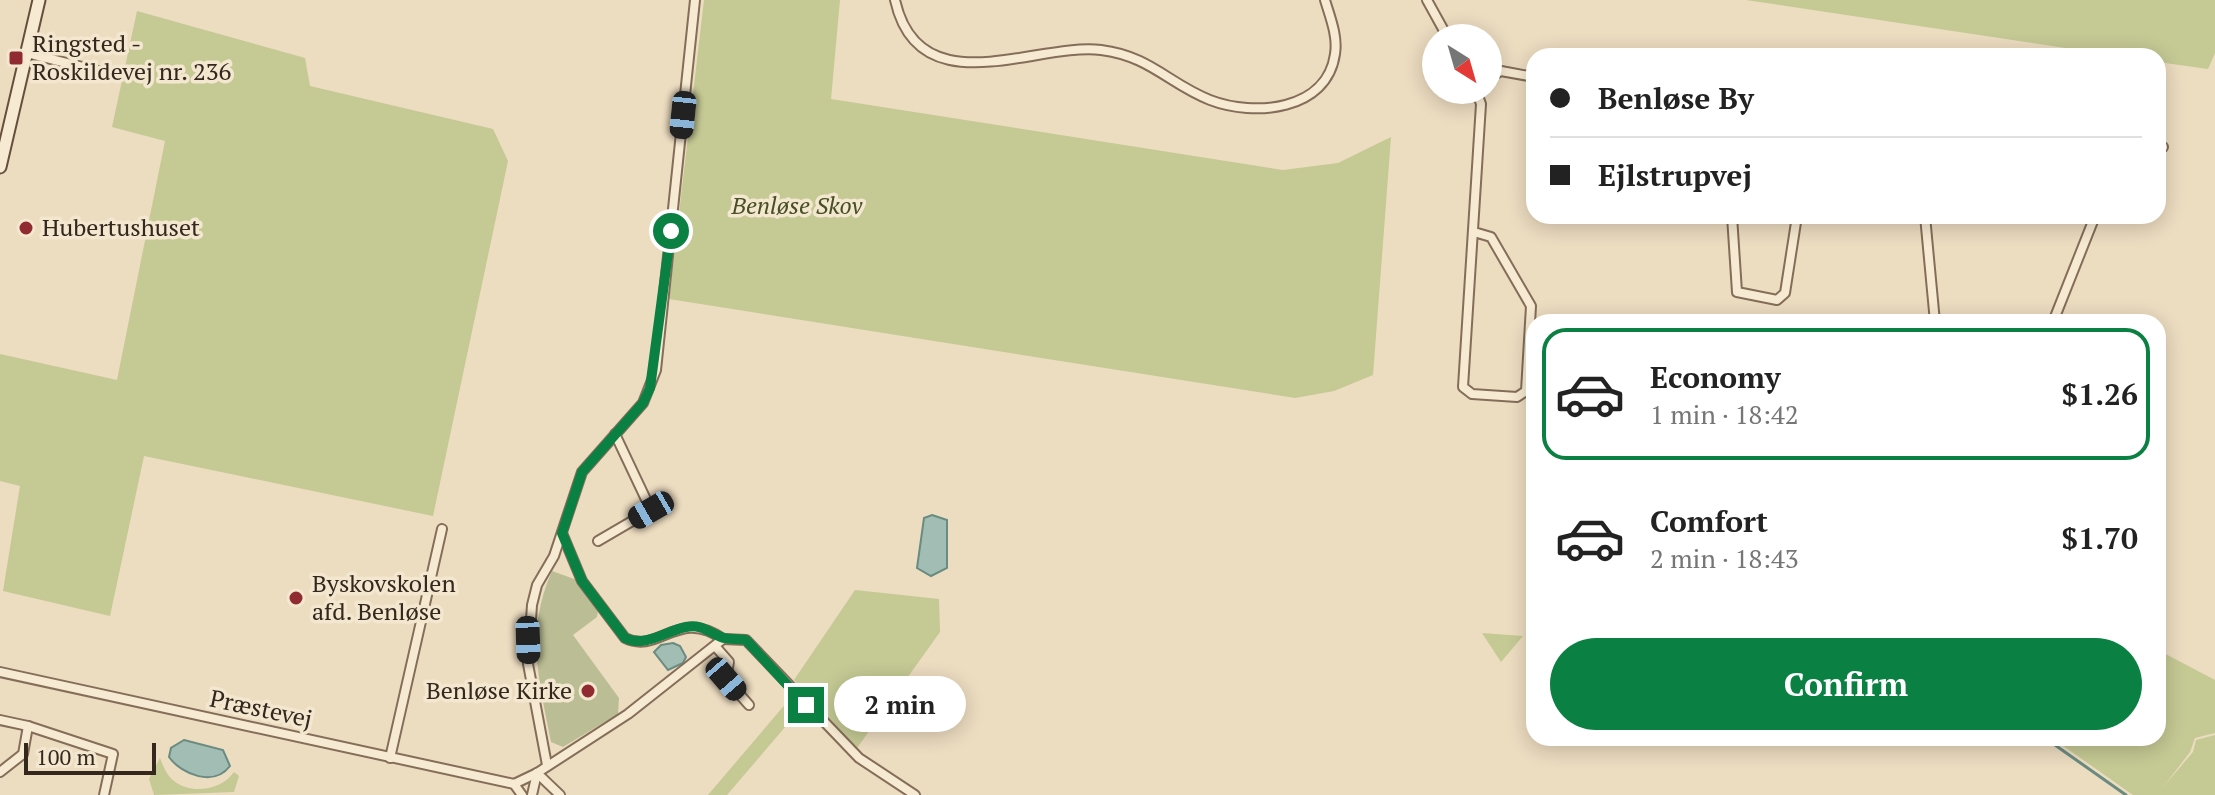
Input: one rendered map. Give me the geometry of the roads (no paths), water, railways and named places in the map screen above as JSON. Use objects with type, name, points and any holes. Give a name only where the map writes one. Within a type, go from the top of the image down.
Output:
[{"type":"street","points":[[0,167],[39,0]]},
{"type":"street","points":[[547,765],[528,664],[528,640],[537,585],[554,556],[582,472],[643,403],[656,370],[695,0]]},
{"type":"street","points":[[895,0],[899,17],[918,43],[956,60],[1004,63],[1098,49],[1129,55],[1157,67],[1210,100],[1257,108],[1299,101],[1324,81],[1335,53],[1325,0]]},
{"type":"street","points":[[1427,0],[1440,24]]},
{"type":"street","points":[[27,53],[114,75]]},
{"type":"street","points":[[1502,71],[1526,76]]},
{"type":"street","points":[[1481,104],[1463,387],[1472,394],[1517,397],[1526,391]]},
{"type":"street","points":[[1733,224],[1737,292],[1777,300],[1785,293],[1796,224]]},
{"type":"street","points":[[1926,224],[1934,314]]},
{"type":"street","points":[[2056,314],[2092,224]]},
{"type":"street","points":[[1474,232],[1491,237],[1531,306],[1531,314]]},
{"type":"street","points":[[598,541],[651,510],[615,434]]},
{"type":"street","points":[[390,758],[442,529]]},
{"type":"street","points":[[562,533],[582,581],[625,638],[634,642],[646,641],[694,626],[708,628],[723,639],[746,640],[859,758],[915,795]]},
{"type":"street","points":[[554,556],[569,556]]},
{"type":"street","points":[[522,795],[514,784],[537,773],[656,694],[723,639]]},
{"type":"street","points":[[715,646],[729,662],[726,679],[749,705]]},
{"type":"street","name":"Præstevej","points":[[0,672],[514,784]]},
{"type":"street","points":[[0,720],[113,754],[104,795]]},
{"type":"street","points":[[0,772],[23,754],[28,726]]},
{"type":"street","points":[[532,795],[537,773]]},
{"type":"street","points":[[537,773],[560,795]]},
{"type":"water","points":[[932,515],[947,520],[947,568],[931,576],[917,568],[924,518]]},
{"type":"water","points":[[673,643],[680,646],[686,657],[683,663],[668,670],[654,652],[661,645]]},
{"type":"water","points":[[184,740],[223,750],[230,766],[216,776],[207,777],[182,769],[169,757],[171,748]]},
{"type":"waterway","points":[[2056,746],[2126,795]]},
{"type":"place","name":"Ringsted - Roskildevej nr. 236","points":[[16,58]]},
{"type":"place","name":"Hubertushuset","points":[[26,228]]},
{"type":"place","name":"Byskovskolen afd. Benløse","points":[[296,598]]},
{"type":"place","name":"Benløse Kirke","points":[[588,691]]},
{"type":"park label","name":"Benløse Skov","points":[[797,206]]}]
